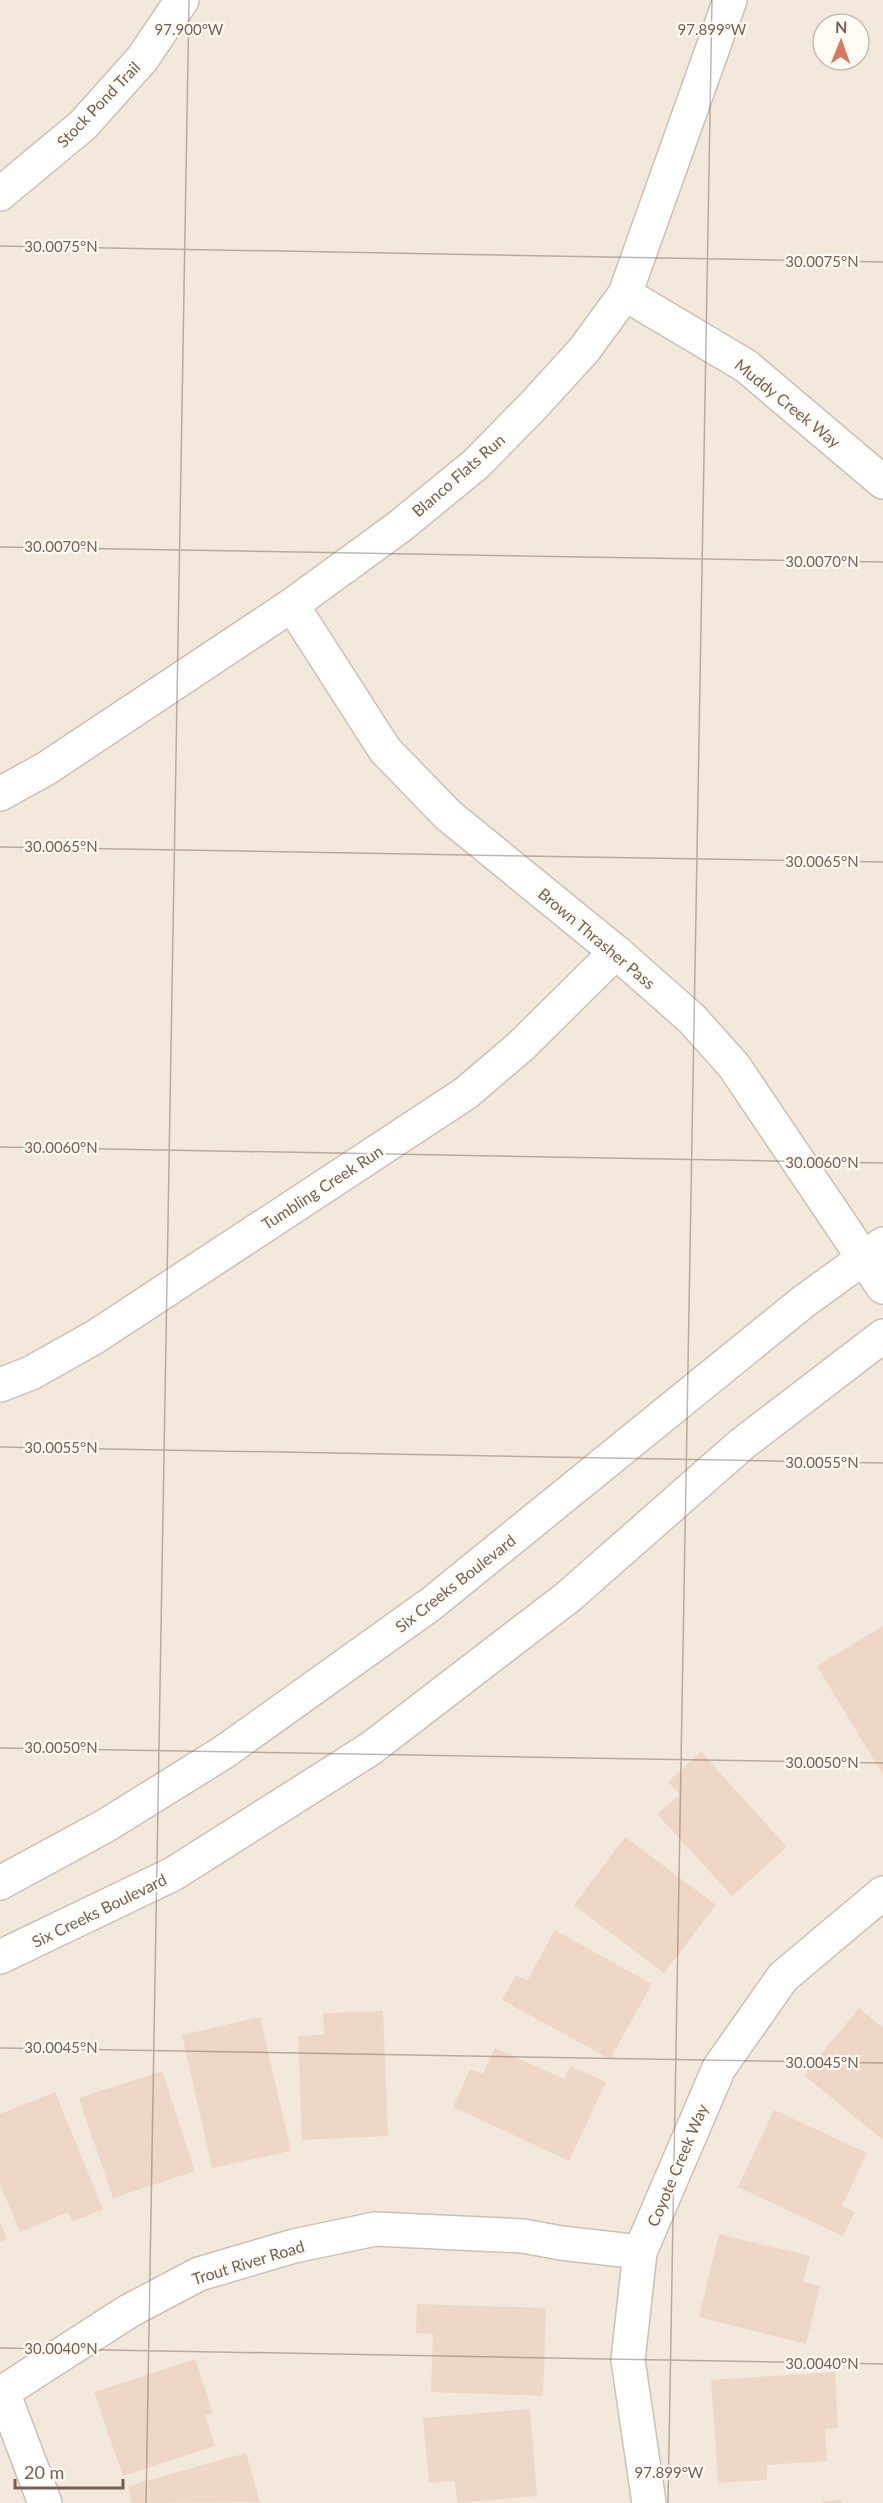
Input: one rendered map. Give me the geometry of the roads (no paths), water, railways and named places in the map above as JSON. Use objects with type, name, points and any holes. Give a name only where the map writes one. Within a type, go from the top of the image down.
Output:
[{"type":"street","name":"Stock Pond Trail","points":[[0,194],[82,125],[142,59],[182,0]]},
{"type":"street","name":"Blanco Flats Run","points":[[0,794],[47,768],[292,605],[399,526],[476,464],[584,350],[625,294],[730,0]]},
{"type":"street","name":"Muddy Creek Way","points":[[625,294],[746,366],[883,482]]},
{"type":"street","name":"Brown Thrasher Pass","points":[[292,605],[385,750],[448,815],[616,952],[692,1019],[734,1066],[873,1251],[883,1287]]},
{"type":"street","name":"Tumbling Creek Run","points":[[0,1384],[31,1373],[95,1337],[466,1093],[521,1046],[616,952]]},
{"type":"street","name":"Six Creeks Boulevard","points":[[0,1884],[105,1826],[224,1752],[431,1604],[803,1302],[873,1251]]},
{"type":"street","name":"Six Creeks Boulevard","points":[[0,1957],[173,1874],[370,1749],[568,1597],[742,1443],[883,1336]]},
{"type":"street","name":"Coyote Creek Way","points":[[649,2503],[628,2360],[640,2252],[719,2068],[783,1977],[883,1893]]},
{"type":"street","name":"Trout River Road","points":[[45,2503],[3,2391],[129,2311],[199,2274],[294,2246],[375,2229],[524,2236],[640,2252]]}]
